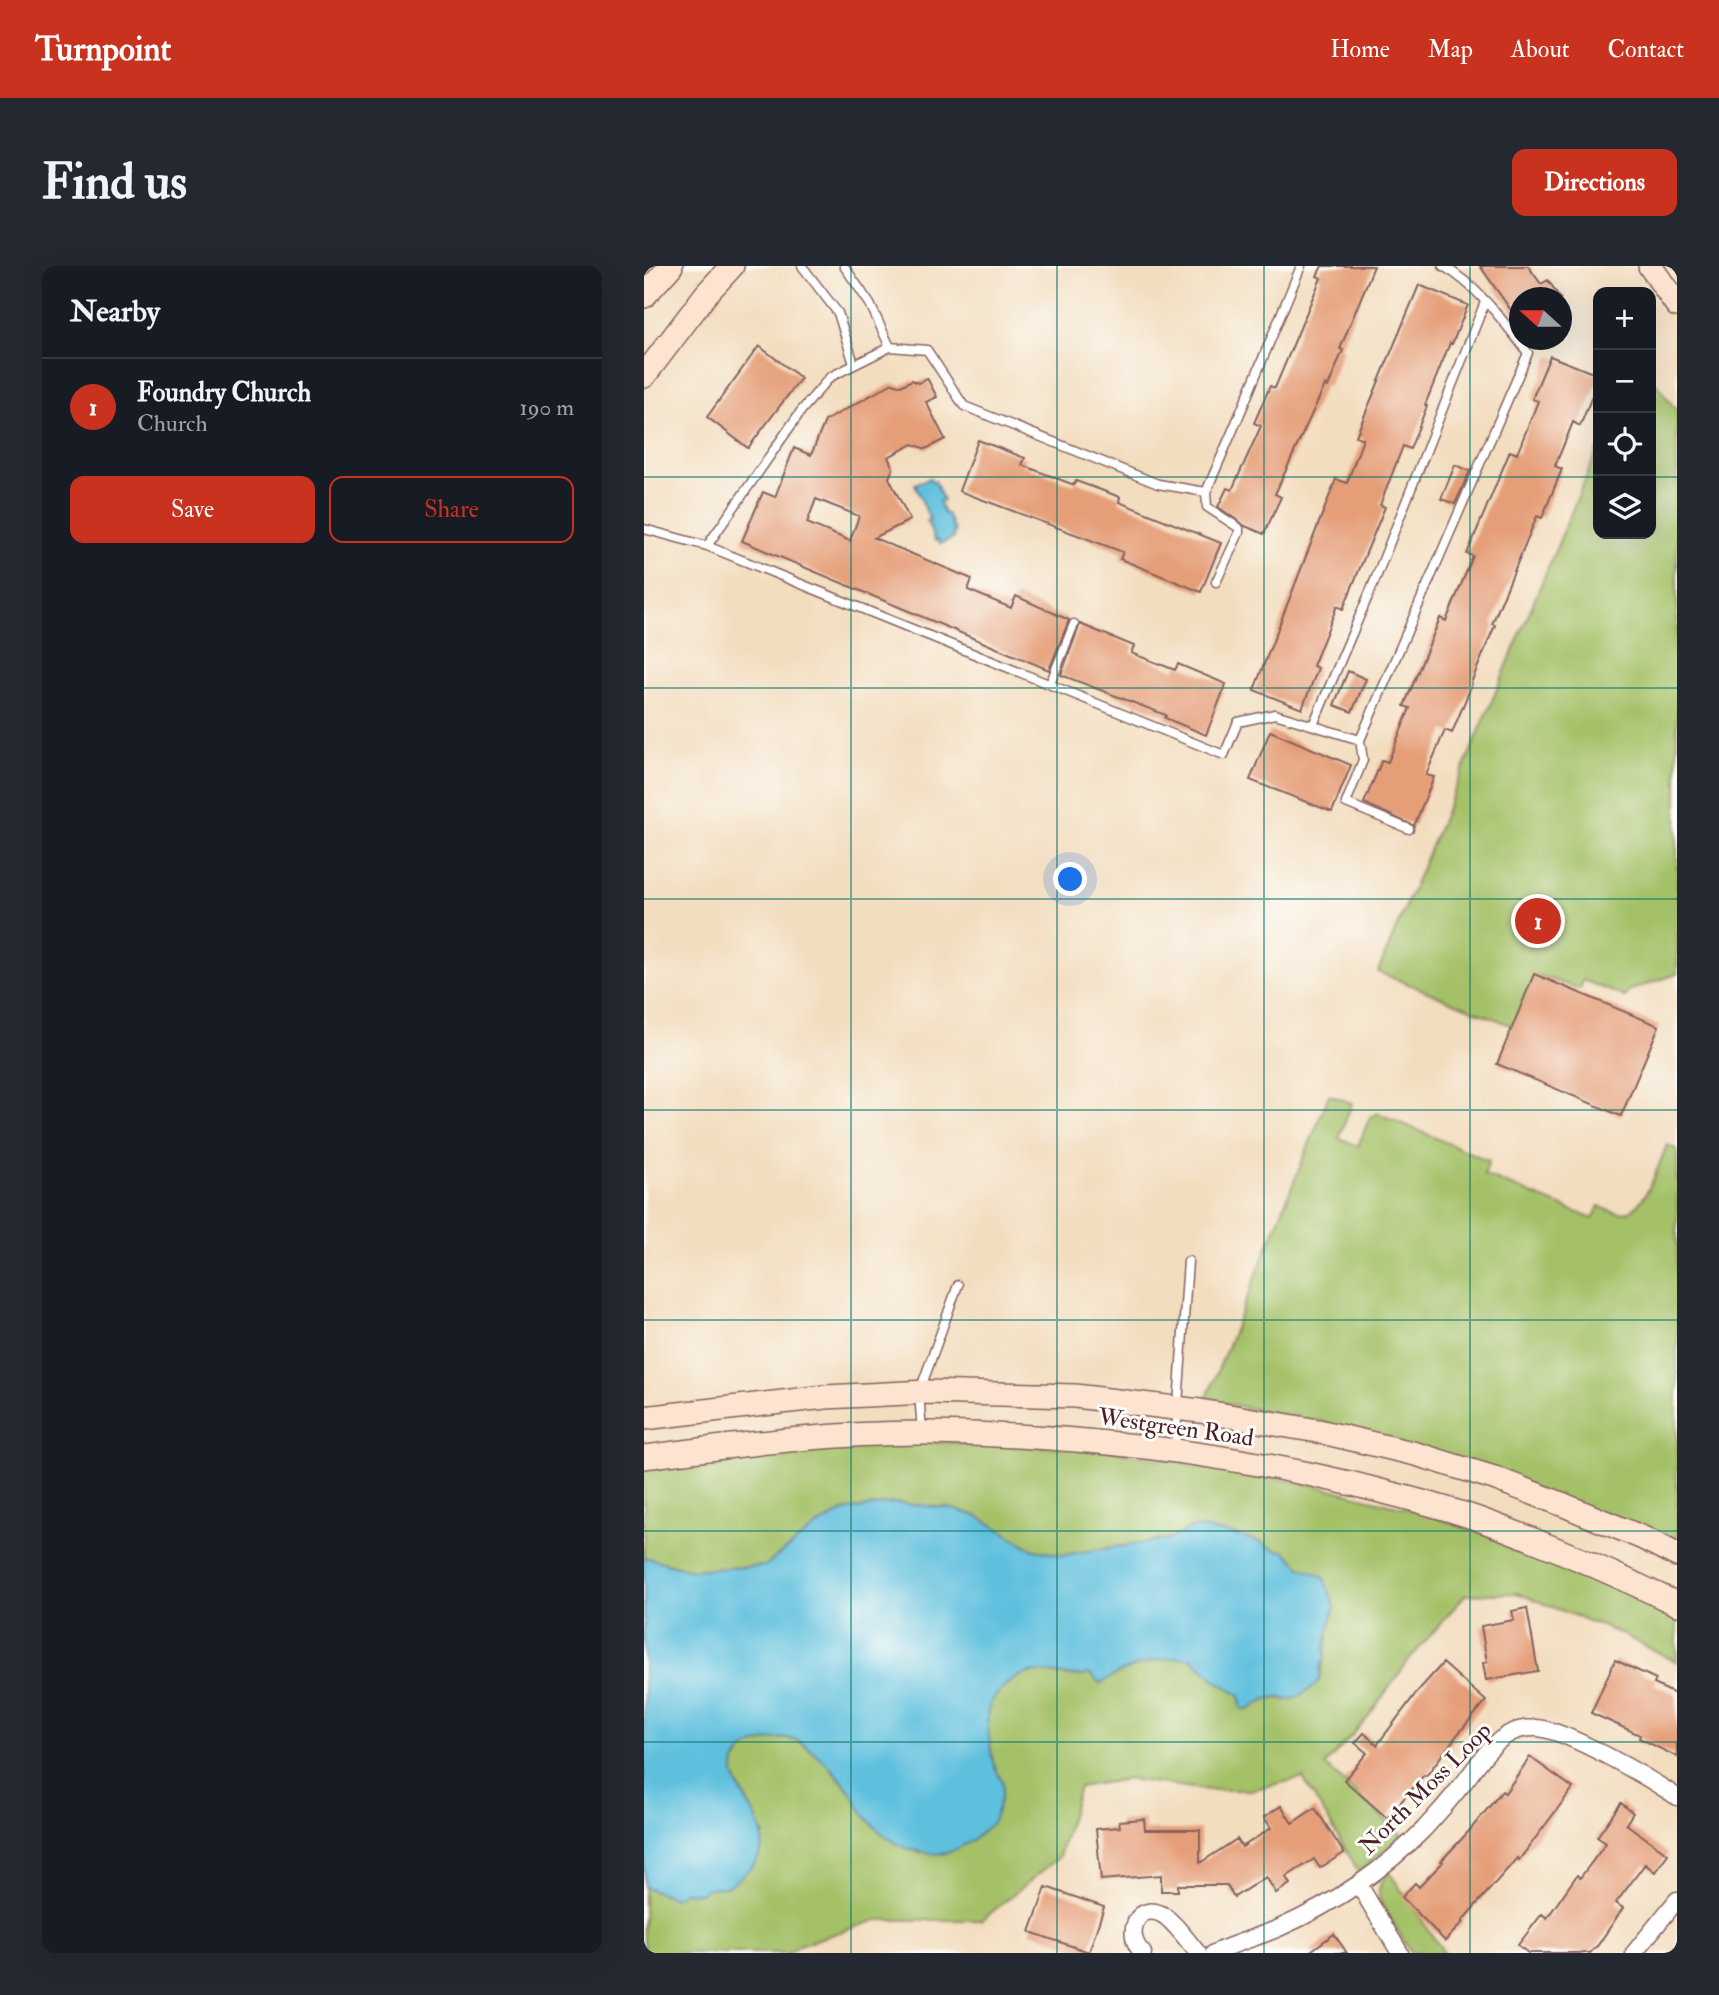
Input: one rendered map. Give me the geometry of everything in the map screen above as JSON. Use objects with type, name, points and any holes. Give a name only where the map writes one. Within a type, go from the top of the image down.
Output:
[{"type":"street","points":[[644,296],[671,266]]},
{"type":"street","points":[[644,376],[707,293],[732,266]]},
{"type":"street","points":[[1650,266],[1675,294]]},
{"type":"street","name":"Westgreen Road","points":[[644,1418],[825,1397],[919,1393],[1075,1396],[1178,1409],[1318,1431],[1416,1454],[1541,1496],[1677,1555]]},
{"type":"street","name":"Westgreen Road","points":[[644,1457],[828,1437],[922,1434],[1072,1440],[1197,1453],[1309,1474],[1404,1497],[1480,1520],[1624,1578],[1677,1604]]},
{"type":"street","name":"North Moss Loop","points":[[1214,1953],[1278,1928],[1359,1885],[1423,1830],[1496,1743],[1518,1730],[1534,1728],[1556,1731],[1626,1766],[1677,1797]]},
{"type":"street","points":[[1359,1885],[1400,1953]]},
{"type":"street","points":[[1634,1953],[1677,1900]]},
{"type":"street","points":[[1143,1953],[1134,1942],[1132,1933],[1139,1918],[1151,1912],[1166,1916],[1198,1953]]},
{"type":"lane","points":[[802,266],[838,313],[854,365]]},
{"type":"lane","points":[[844,266],[870,304],[890,347]]},
{"type":"lane","points":[[1216,582],[1239,528],[1207,507],[1206,492],[1301,266]]},
{"type":"lane","points":[[1409,829],[1346,803],[1363,760],[1360,740],[1528,353],[1505,323],[1460,275],[1443,266]]},
{"type":"lane","points":[[1313,725],[1375,580],[1485,302]]},
{"type":"lane","points":[[707,546],[801,411],[830,377],[890,347],[927,350],[964,406],[1158,484],[1206,492]]},
{"type":"lane","points":[[644,528],[707,546],[1224,755],[1238,722],[1275,714],[1360,740]]},
{"type":"lane","points":[[1050,684],[1074,624]]},
{"type":"lane","points":[[1175,1451],[1188,1261]]},
{"type":"lane","points":[[922,1434],[919,1393],[958,1285]]},
{"type":"green space","points":[[1656,384],[1677,411],[1677,974],[1628,991],[1625,997],[1583,980],[1580,989],[1535,974],[1513,1026],[1378,972],[1593,461],[1593,539],[1656,539]]},
{"type":"green space","points":[[1329,1095],[1352,1103],[1339,1138],[1358,1146],[1370,1117],[1378,1113],[1489,1161],[1484,1175],[1593,1219],[1599,1206],[1620,1213],[1634,1208],[1646,1193],[1667,1145],[1677,1149],[1677,1545],[1324,1422],[1206,1400]]},
{"type":"green space","points":[[940,1442],[1102,1449],[1314,1485],[1413,1510],[1508,1542],[1591,1575],[1677,1616],[1677,1662],[1619,1633],[1517,1593],[1465,1595],[1409,1660],[1365,1721],[1325,1765],[1402,1835],[1359,1872],[1303,1778],[1250,1790],[1208,1790],[1128,1779],[1079,1787],[1059,1857],[982,1920],[877,1920],[799,1945],[789,1953],[644,1953],[644,1887],[674,1898],[682,1892],[700,1893],[708,1887],[727,1887],[753,1865],[764,1834],[733,1774],[735,1762],[743,1750],[755,1744],[777,1738],[797,1740],[824,1760],[872,1823],[900,1845],[921,1852],[1003,1782],[996,1772],[992,1756],[988,1709],[999,1691],[1025,1674],[1090,1674],[1100,1683],[1144,1663],[1191,1658],[1217,1681],[1240,1695],[1241,1708],[1246,1710],[1271,1699],[1288,1700],[1320,1679],[1328,1637],[1315,1572],[1302,1567],[1285,1551],[1275,1550],[1257,1541],[1195,1527],[1169,1539],[1063,1555],[1034,1550],[977,1516],[949,1508],[893,1503],[844,1511],[815,1527],[765,1566],[692,1570],[644,1557],[644,1467],[787,1450]]},
{"type":"green space","points":[[1389,1872],[1444,1953],[1411,1953],[1380,1901],[1380,1885]]},
{"type":"water","points":[[930,478],[932,482],[935,481],[943,500],[939,502],[955,532],[954,538],[940,544],[938,540],[935,541],[927,521],[930,520],[915,484]]},
{"type":"water","points":[[893,1503],[949,1508],[977,1516],[1034,1550],[1063,1555],[1169,1539],[1195,1527],[1257,1541],[1275,1550],[1285,1551],[1301,1567],[1323,1576],[1335,1606],[1325,1646],[1325,1657],[1320,1668],[1320,1679],[1315,1686],[1295,1698],[1266,1699],[1246,1710],[1241,1708],[1240,1695],[1217,1681],[1191,1658],[1144,1663],[1100,1683],[1090,1674],[1072,1676],[1043,1672],[1013,1679],[996,1696],[988,1712],[992,1757],[1003,1784],[995,1816],[991,1824],[971,1841],[943,1854],[905,1848],[881,1832],[868,1819],[838,1775],[804,1745],[787,1738],[757,1743],[743,1751],[735,1763],[735,1776],[740,1790],[757,1819],[762,1834],[762,1849],[753,1865],[728,1886],[710,1888],[701,1893],[683,1892],[675,1898],[644,1887],[644,1557],[692,1570],[765,1566],[815,1527],[844,1511]]},
{"type":"building","points":[[1322,266],[1374,266],[1340,349],[1343,350],[1328,387],[1325,385],[1275,494],[1281,497],[1264,534],[1245,526],[1218,507],[1227,488],[1232,490],[1261,426],[1254,423],[1270,386],[1275,388],[1321,278],[1317,276]]},
{"type":"building","points":[[1480,266],[1528,266],[1541,284],[1548,280],[1553,287],[1509,287],[1509,307]]},
{"type":"building","points":[[1419,285],[1468,305],[1425,405],[1427,406],[1410,449],[1403,446],[1380,505],[1385,507],[1343,609],[1337,606],[1313,666],[1318,668],[1302,709],[1254,690],[1336,479],[1347,483],[1363,439],[1356,436]]},
{"type":"building","points":[[759,346],[801,378],[748,448],[707,417]]},
{"type":"building","points":[[1550,356],[1593,373],[1593,394],[1580,426],[1573,422],[1555,466],[1562,469],[1542,518],[1537,516],[1492,624],[1495,625],[1452,733],[1445,730],[1426,775],[1434,777],[1414,826],[1364,803],[1382,760],[1388,762],[1410,708],[1404,706],[1440,618],[1446,621],[1473,556],[1467,554],[1510,451],[1517,454],[1538,401],[1532,399]]},
{"type":"building","points":[[927,378],[937,397],[926,402],[945,439],[926,449],[913,444],[888,457],[893,468],[889,478],[910,520],[874,538],[972,579],[968,590],[1011,608],[1016,596],[1069,620],[1049,670],[742,541],[763,492],[775,497],[794,448],[811,455],[825,421],[893,383],[901,386],[912,380],[918,383]],"holes":[[[816,499],[859,516],[850,541],[807,523]]]},
{"type":"building","points":[[978,440],[1025,458],[1022,465],[1074,485],[1076,481],[1120,497],[1119,502],[1221,543],[1201,592],[1120,559],[1123,552],[959,491]]},
{"type":"building","points":[[1455,465],[1470,471],[1455,504],[1441,499]]},
{"type":"building","points":[[1080,624],[1134,646],[1131,653],[1175,670],[1178,664],[1226,684],[1206,735],[1165,718],[1166,715],[1061,675]]},
{"type":"building","points":[[1348,671],[1366,679],[1352,712],[1334,705]]},
{"type":"building","points":[[1270,731],[1351,765],[1332,812],[1250,780]]},
{"type":"building","points":[[1534,974],[1659,1026],[1621,1116],[1497,1064]]},
{"type":"building","points":[[1527,1608],[1538,1671],[1486,1680],[1483,1663],[1487,1662],[1481,1626],[1514,1620],[1512,1611]]},
{"type":"building","points":[[1615,1660],[1656,1679],[1654,1684],[1677,1695],[1677,1757],[1639,1738],[1640,1735],[1591,1713]]},
{"type":"building","points":[[1443,1663],[1486,1701],[1426,1776],[1424,1775],[1387,1818],[1344,1780],[1367,1753],[1355,1743],[1364,1733],[1377,1745]]},
{"type":"building","points":[[1530,1757],[1573,1788],[1519,1860],[1517,1858],[1445,1941],[1402,1897],[1415,1883],[1419,1887],[1443,1862],[1441,1861],[1502,1791],[1505,1793]]},
{"type":"building","points":[[1621,1803],[1633,1813],[1626,1824],[1668,1854],[1655,1872],[1645,1864],[1616,1903],[1623,1908],[1590,1953],[1528,1953],[1518,1945],[1542,1914],[1547,1918],[1577,1875],[1580,1878],[1606,1843],[1597,1837]]},
{"type":"building","points":[[1281,1806],[1292,1823],[1315,1808],[1344,1853],[1320,1868],[1314,1859],[1286,1877],[1290,1884],[1276,1893],[1266,1877],[1234,1897],[1227,1885],[1178,1885],[1178,1891],[1161,1891],[1161,1875],[1101,1880],[1096,1829],[1120,1827],[1119,1821],[1144,1819],[1145,1830],[1200,1830],[1200,1863],[1237,1839],[1242,1847],[1271,1828],[1264,1817]]},
{"type":"building","points":[[1046,1887],[1104,1907],[1089,1952],[1030,1932]]},
{"type":"building","points":[[1334,1934],[1347,1953],[1308,1953]]},
{"type":"place","name":"Foundry Church","points":[[1538,921]]}]
